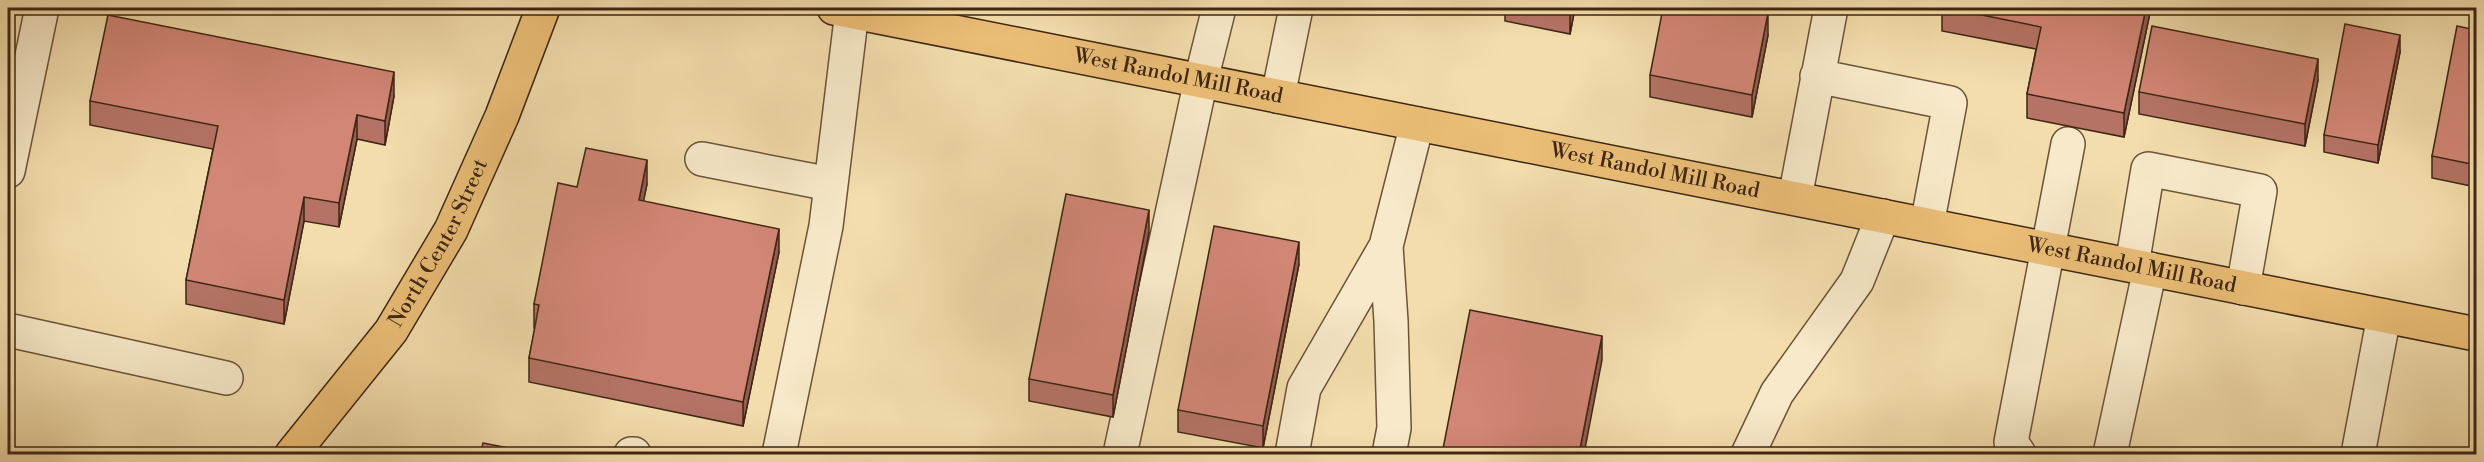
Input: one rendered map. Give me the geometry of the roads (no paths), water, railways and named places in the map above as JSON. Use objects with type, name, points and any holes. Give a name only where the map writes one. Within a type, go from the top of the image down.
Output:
[{"type":"main road","name":"North Center Street","points":[[292,454],[391,331],[451,230],[502,116],[543,8]]},
{"type":"main road","name":"West Randol Mill Road","points":[[843,9],[2476,334]]},
{"type":"street","points":[[8,171],[42,8]]},
{"type":"street","points":[[1120,454],[1201,80],[1219,8]]},
{"type":"street","points":[[1278,96],[1296,8]]},
{"type":"street","points":[[1795,198],[1830,8]]},
{"type":"street","points":[[779,454],[826,226],[843,9]]},
{"type":"street","points":[[1817,76],[1950,103],[1927,225]]},
{"type":"street","points":[[1292,454],[1304,388],[1386,246],[1417,124]]},
{"type":"street","points":[[2019,454],[2011,442],[2068,144]]},
{"type":"street","points":[[702,159],[830,184]]},
{"type":"street","points":[[2110,454],[2141,267],[2148,169],[2260,190],[2243,288]]},
{"type":"street","points":[[1748,454],[1777,393],[1857,281],[1883,216]]},
{"type":"street","points":[[1386,246],[1394,428],[1389,454]]},
{"type":"street","points":[[2358,454],[2384,316]]},
{"type":"street","points":[[8,330],[226,378]]}]
